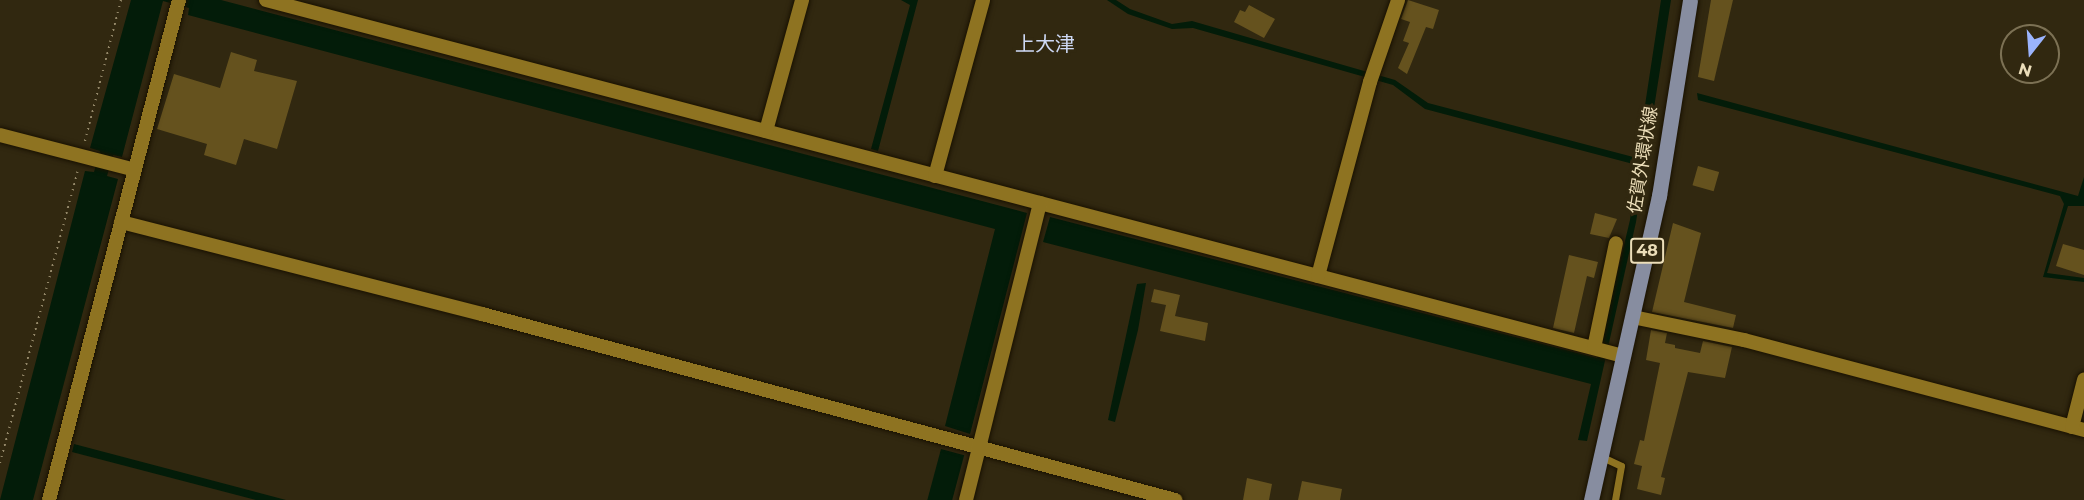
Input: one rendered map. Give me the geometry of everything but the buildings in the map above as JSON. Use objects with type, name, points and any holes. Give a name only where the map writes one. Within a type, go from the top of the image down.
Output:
[{"type":"main road","name":"佐賀外環状線","points":[[1591,500],[1600,456],[1605,351],[1634,317],[1659,196],[1690,0]]},
{"type":"street","points":[[267,0],[1605,351],[1616,243]]},
{"type":"street","points":[[766,131],[802,0]]},
{"type":"street","points":[[936,176],[983,0]]},
{"type":"street","points":[[1318,276],[1372,76],[1398,0]]},
{"type":"street","points":[[48,500],[178,4]]},
{"type":"street","points":[[0,135],[135,170]]},
{"type":"street","points":[[966,500],[1040,203]]},
{"type":"street","points":[[122,222],[981,446],[1175,500]]},
{"type":"street","points":[[1634,317],[1744,340],[2078,429],[2084,380]]},
{"type":"lane","points":[[1600,456],[1621,465],[1615,500]]},
{"type":"path","points":[[0,463],[121,0]]},
{"type":"path","points":[[1635,148],[1653,152]]},
{"type":"shaded area","points":[[131,0],[221,0],[1027,213],[970,434],[945,426],[995,229],[188,15],[189,8],[163,1],[122,157],[113,155],[107,176],[118,179],[33,500],[0,500],[85,171],[94,172],[100,151],[90,148]]},
{"type":"shaded area","points":[[901,0],[918,0],[878,151],[871,149],[910,5]]},
{"type":"shaded area","points":[[1107,0],[1116,0],[1130,9],[1172,24],[1192,21],[1395,80],[1428,103],[1637,158],[1661,0],[1671,0],[1636,222],[1587,441],[1578,440],[1591,384],[1043,242],[1050,217],[1597,358],[1630,220],[1637,165],[1425,109],[1393,85],[1193,28],[1172,29],[1128,14]]},
{"type":"shaded area","points":[[1697,93],[2078,196],[2084,177],[2084,206],[2068,206],[2047,273],[2084,278],[2084,282],[2043,277],[2064,204],[2060,196],[1698,100]]},
{"type":"shaded area","points":[[1146,283],[1138,330],[1115,422],[1108,420],[1137,284]]},
{"type":"shaded area","points":[[74,444],[286,500],[256,500],[72,452]]},
{"type":"shaded area","points":[[941,449],[964,455],[952,500],[927,500]]},
{"type":"district","name":"上大津","points":[[1045,44]]}]
